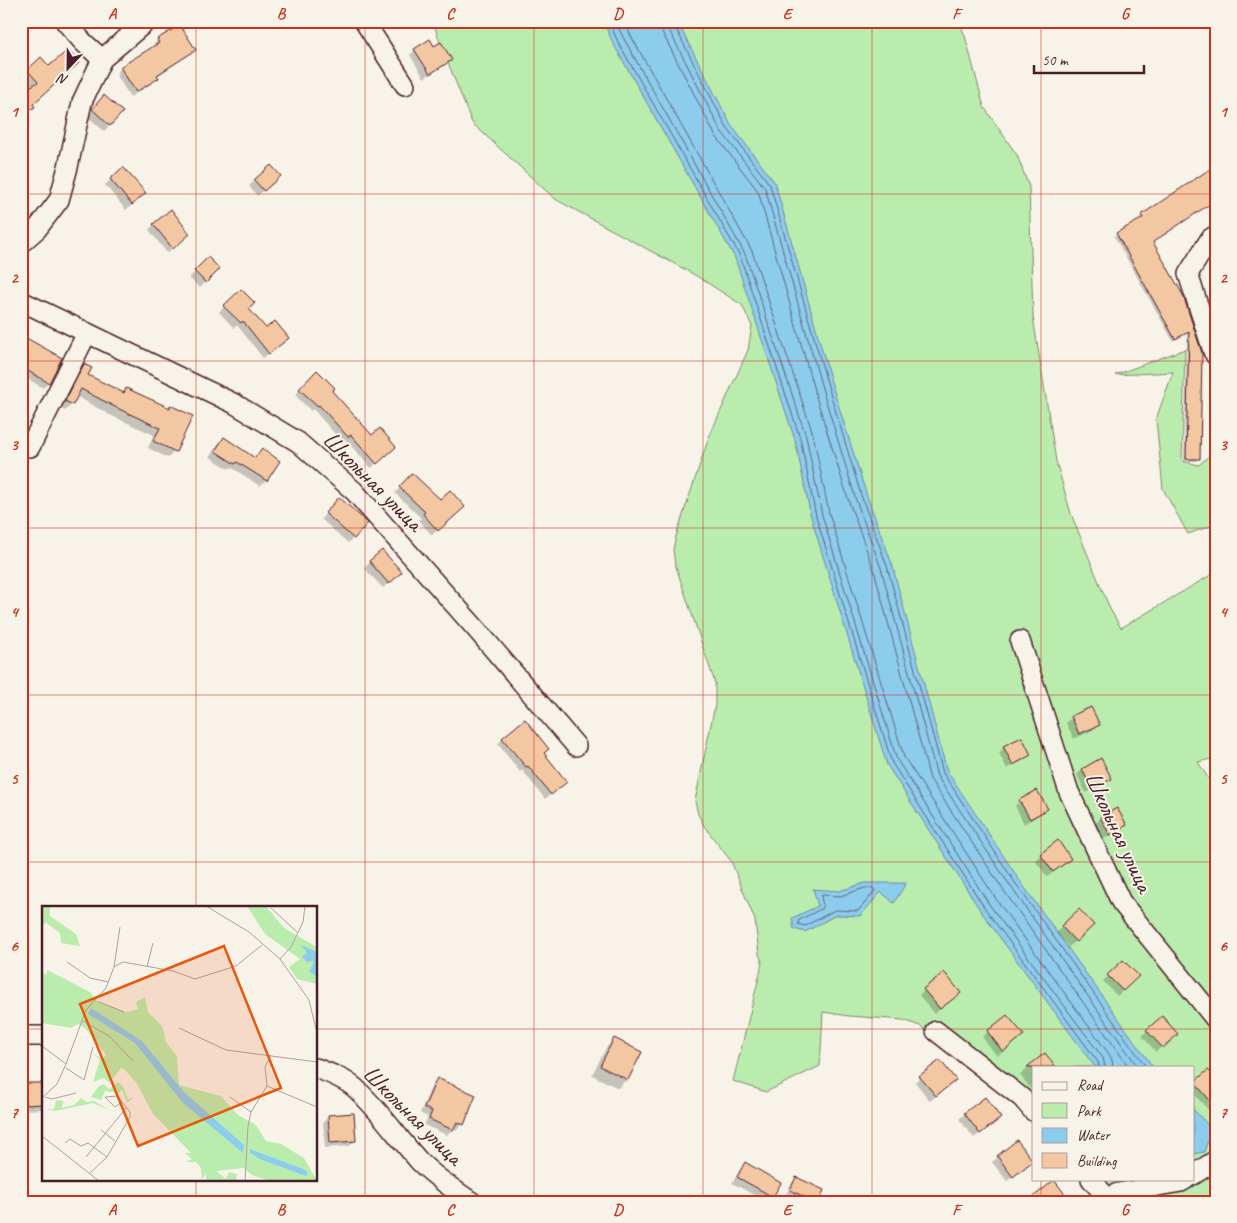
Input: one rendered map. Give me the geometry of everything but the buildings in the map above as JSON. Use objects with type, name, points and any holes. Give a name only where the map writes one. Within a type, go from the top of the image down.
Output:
[{"type":"street","points":[[65,21],[83,42],[102,59]]},
{"type":"street","points":[[21,243],[38,229],[59,200],[82,102],[102,59],[147,21]]},
{"type":"street","points":[[364,21],[405,85]]},
{"type":"street","points":[[1216,234],[1210,239],[1188,274],[1209,315],[1216,356]]},
{"type":"street","name":"Школьная улица","points":[[21,301],[235,404],[298,442],[354,490],[576,746]]},
{"type":"street","points":[[30,447],[88,333]]},
{"type":"street","name":"Школьная улица","points":[[1020,641],[1069,792],[1121,902],[1216,1020]]},
{"type":"street","points":[[936,1031],[1022,1098],[1032,1110]]},
{"type":"street","points":[[21,1036],[42,1036]]},
{"type":"street","name":"Школьная улица","points":[[318,1069],[352,1086],[376,1110],[422,1164],[472,1202]]},
{"type":"street","points":[[1194,1173],[1216,1160]]},
{"type":"street","points":[[1092,1180],[1104,1200],[1118,1193],[1184,1180]]},
{"type":"green space","points":[[433,21],[959,21],[965,36],[984,107],[1017,155],[1029,187],[1033,317],[1056,461],[1071,514],[1110,609],[1121,628],[1216,572],[1216,758],[1198,762],[1216,791],[1216,1202],[1110,1202],[1098,1180],[1194,1180],[1194,1066],[1032,1066],[1032,1118],[990,1079],[920,1026],[903,1020],[823,1012],[820,1066],[766,1092],[733,1081],[762,961],[759,954],[755,920],[731,861],[704,826],[698,814],[695,801],[715,705],[715,683],[675,564],[673,550],[709,437],[748,350],[752,326],[742,305],[695,275],[555,199],[472,123]]},
{"type":"green space","points":[[1185,349],[1182,461],[1199,465],[1216,449],[1216,524],[1188,534],[1163,489],[1156,419],[1173,372],[1115,375]]},
{"type":"water","points":[[603,21],[677,21],[731,125],[775,183],[832,385],[867,496],[892,564],[947,771],[1020,881],[1152,1066],[1094,1066],[982,913],[887,765],[811,517],[795,440],[735,258],[614,45]]},
{"type":"water","points":[[865,883],[906,883],[894,903],[881,892],[860,916],[836,915],[805,932],[794,929],[792,918],[818,906],[813,889],[839,891]]},
{"type":"water","points":[[1194,1110],[1212,1129],[1204,1152],[1194,1154]]}]
